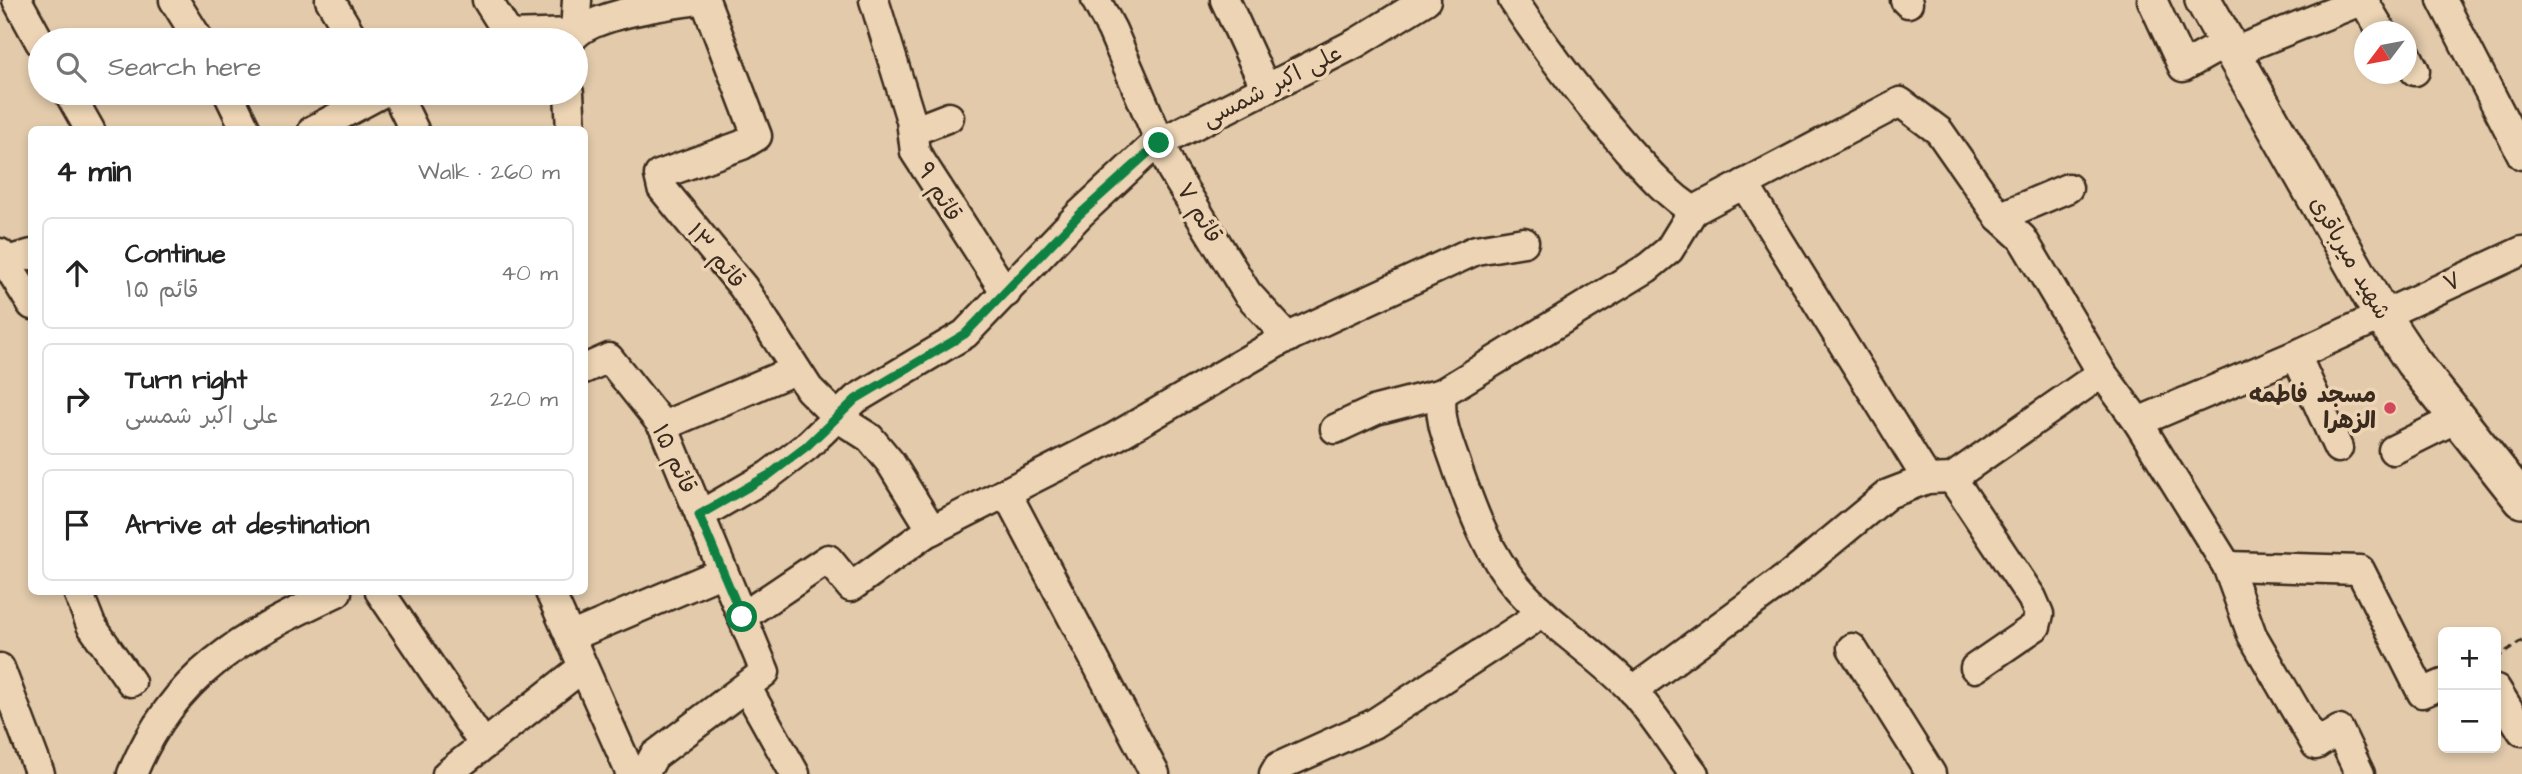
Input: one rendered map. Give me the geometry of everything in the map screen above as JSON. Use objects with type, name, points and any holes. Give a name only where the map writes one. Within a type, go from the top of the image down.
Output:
[{"type":"main road","name":"شهید میرباقری","points":[[2203,0],[2381,314],[2413,362],[2522,500]]},
{"type":"street","points":[[17,0],[33,28]]},
{"type":"street","points":[[174,0],[192,28]]},
{"type":"street","points":[[330,0],[347,28]]},
{"type":"street","points":[[487,0],[499,28]]},
{"type":"street","points":[[574,28],[577,0]]},
{"type":"street","points":[[588,29],[607,19],[698,0]]},
{"type":"street","name":"قائم ۱۳","points":[[705,0],[757,136],[742,145],[659,175],[662,188],[743,287],[776,334],[795,370],[837,417],[870,438],[890,462],[932,530]]},
{"type":"street","name":"قائم ۹","points":[[874,0],[913,131],[915,152],[1006,293]]},
{"type":"street","name":"قائم ۷","points":[[1096,0],[1130,70],[1159,143],[1247,293],[1288,338]]},
{"type":"street","points":[[1225,0],[1266,89]]},
{"type":"street","name":"علی اکبر شمسی","points":[[699,515],[769,475],[807,446],[856,399],[965,334],[1080,214],[1159,143],[1356,43],[1426,0]]},
{"type":"street","points":[[1513,0],[1562,72],[1596,114],[1666,193],[1693,211]]},
{"type":"street","points":[[2152,0],[2183,66],[2363,0],[2375,21]]},
{"type":"street","points":[[2442,0],[2522,155]]},
{"type":"street","points":[[1335,429],[1376,410],[1443,393],[1647,268],[1669,250],[1693,211],[1900,102],[1939,131],[1999,217],[2022,238],[2102,373],[2138,422],[2227,566],[2252,635],[2316,745],[2339,730],[2360,774]]},
{"type":"street","points":[[76,105],[88,126]]},
{"type":"street","points":[[234,105],[244,126]]},
{"type":"street","points":[[320,126],[360,105]]},
{"type":"street","points":[[402,105],[412,126]]},
{"type":"street","points":[[570,105],[571,126]]},
{"type":"street","points":[[913,131],[949,117]]},
{"type":"street","points":[[1744,184],[1940,479],[2032,598],[2039,614],[2036,626],[1975,668]]},
{"type":"street","points":[[1999,217],[2068,188]]},
{"type":"street","points":[[742,617],[828,559],[850,587],[932,530],[1112,438],[1288,338],[1476,250],[1524,242]]},
{"type":"street","name":"۷","points":[[2138,422],[2295,355],[2522,251]]},
{"type":"street","points":[[9,257],[28,297]]},
{"type":"street","points":[[2295,355],[2337,448]]},
{"type":"street","name":"قائم ۱۵","points":[[588,367],[609,358],[663,426],[742,617],[756,680],[795,774]]},
{"type":"street","points":[[663,426],[795,370]]},
{"type":"street","points":[[1632,691],[1790,575],[1888,494],[1940,479],[2102,373]]},
{"type":"street","points":[[1443,393],[1440,408],[1444,435],[1481,530],[1499,565],[1539,609],[1603,661],[1632,691],[1694,774]]},
{"type":"street","points":[[2393,450],[2457,418]]},
{"type":"street","points":[[1006,492],[1155,774]]},
{"type":"street","points":[[2227,566],[2360,570],[2422,693],[2438,686]]},
{"type":"street","points":[[570,637],[723,572]]},
{"type":"street","points":[[79,595],[91,625],[131,682]]},
{"type":"street","points":[[132,774],[146,741],[166,708],[199,672],[282,618],[331,595]]},
{"type":"street","points":[[382,595],[484,745]]},
{"type":"street","points":[[551,595],[631,774]]},
{"type":"street","points":[[1274,774],[1278,767],[1373,724],[1529,622],[1539,609]]},
{"type":"street","points":[[1852,648],[1931,774]]},
{"type":"street","points":[[447,774],[583,667]]},
{"type":"street","points":[[0,668],[40,774]]},
{"type":"street","points":[[644,774],[654,756],[756,680]]},
{"type":"street","points":[[2497,690],[2522,731]]},
{"type":"path","points":[[2501,655],[2522,641]]},
{"type":"place","name":"مسجد فاطمه الزهرا","points":[[2390,408]]},
{"type":"route","points":[[742,617],[699,515],[769,475],[807,446],[856,399],[965,334],[1080,214],[1159,143]]}]
